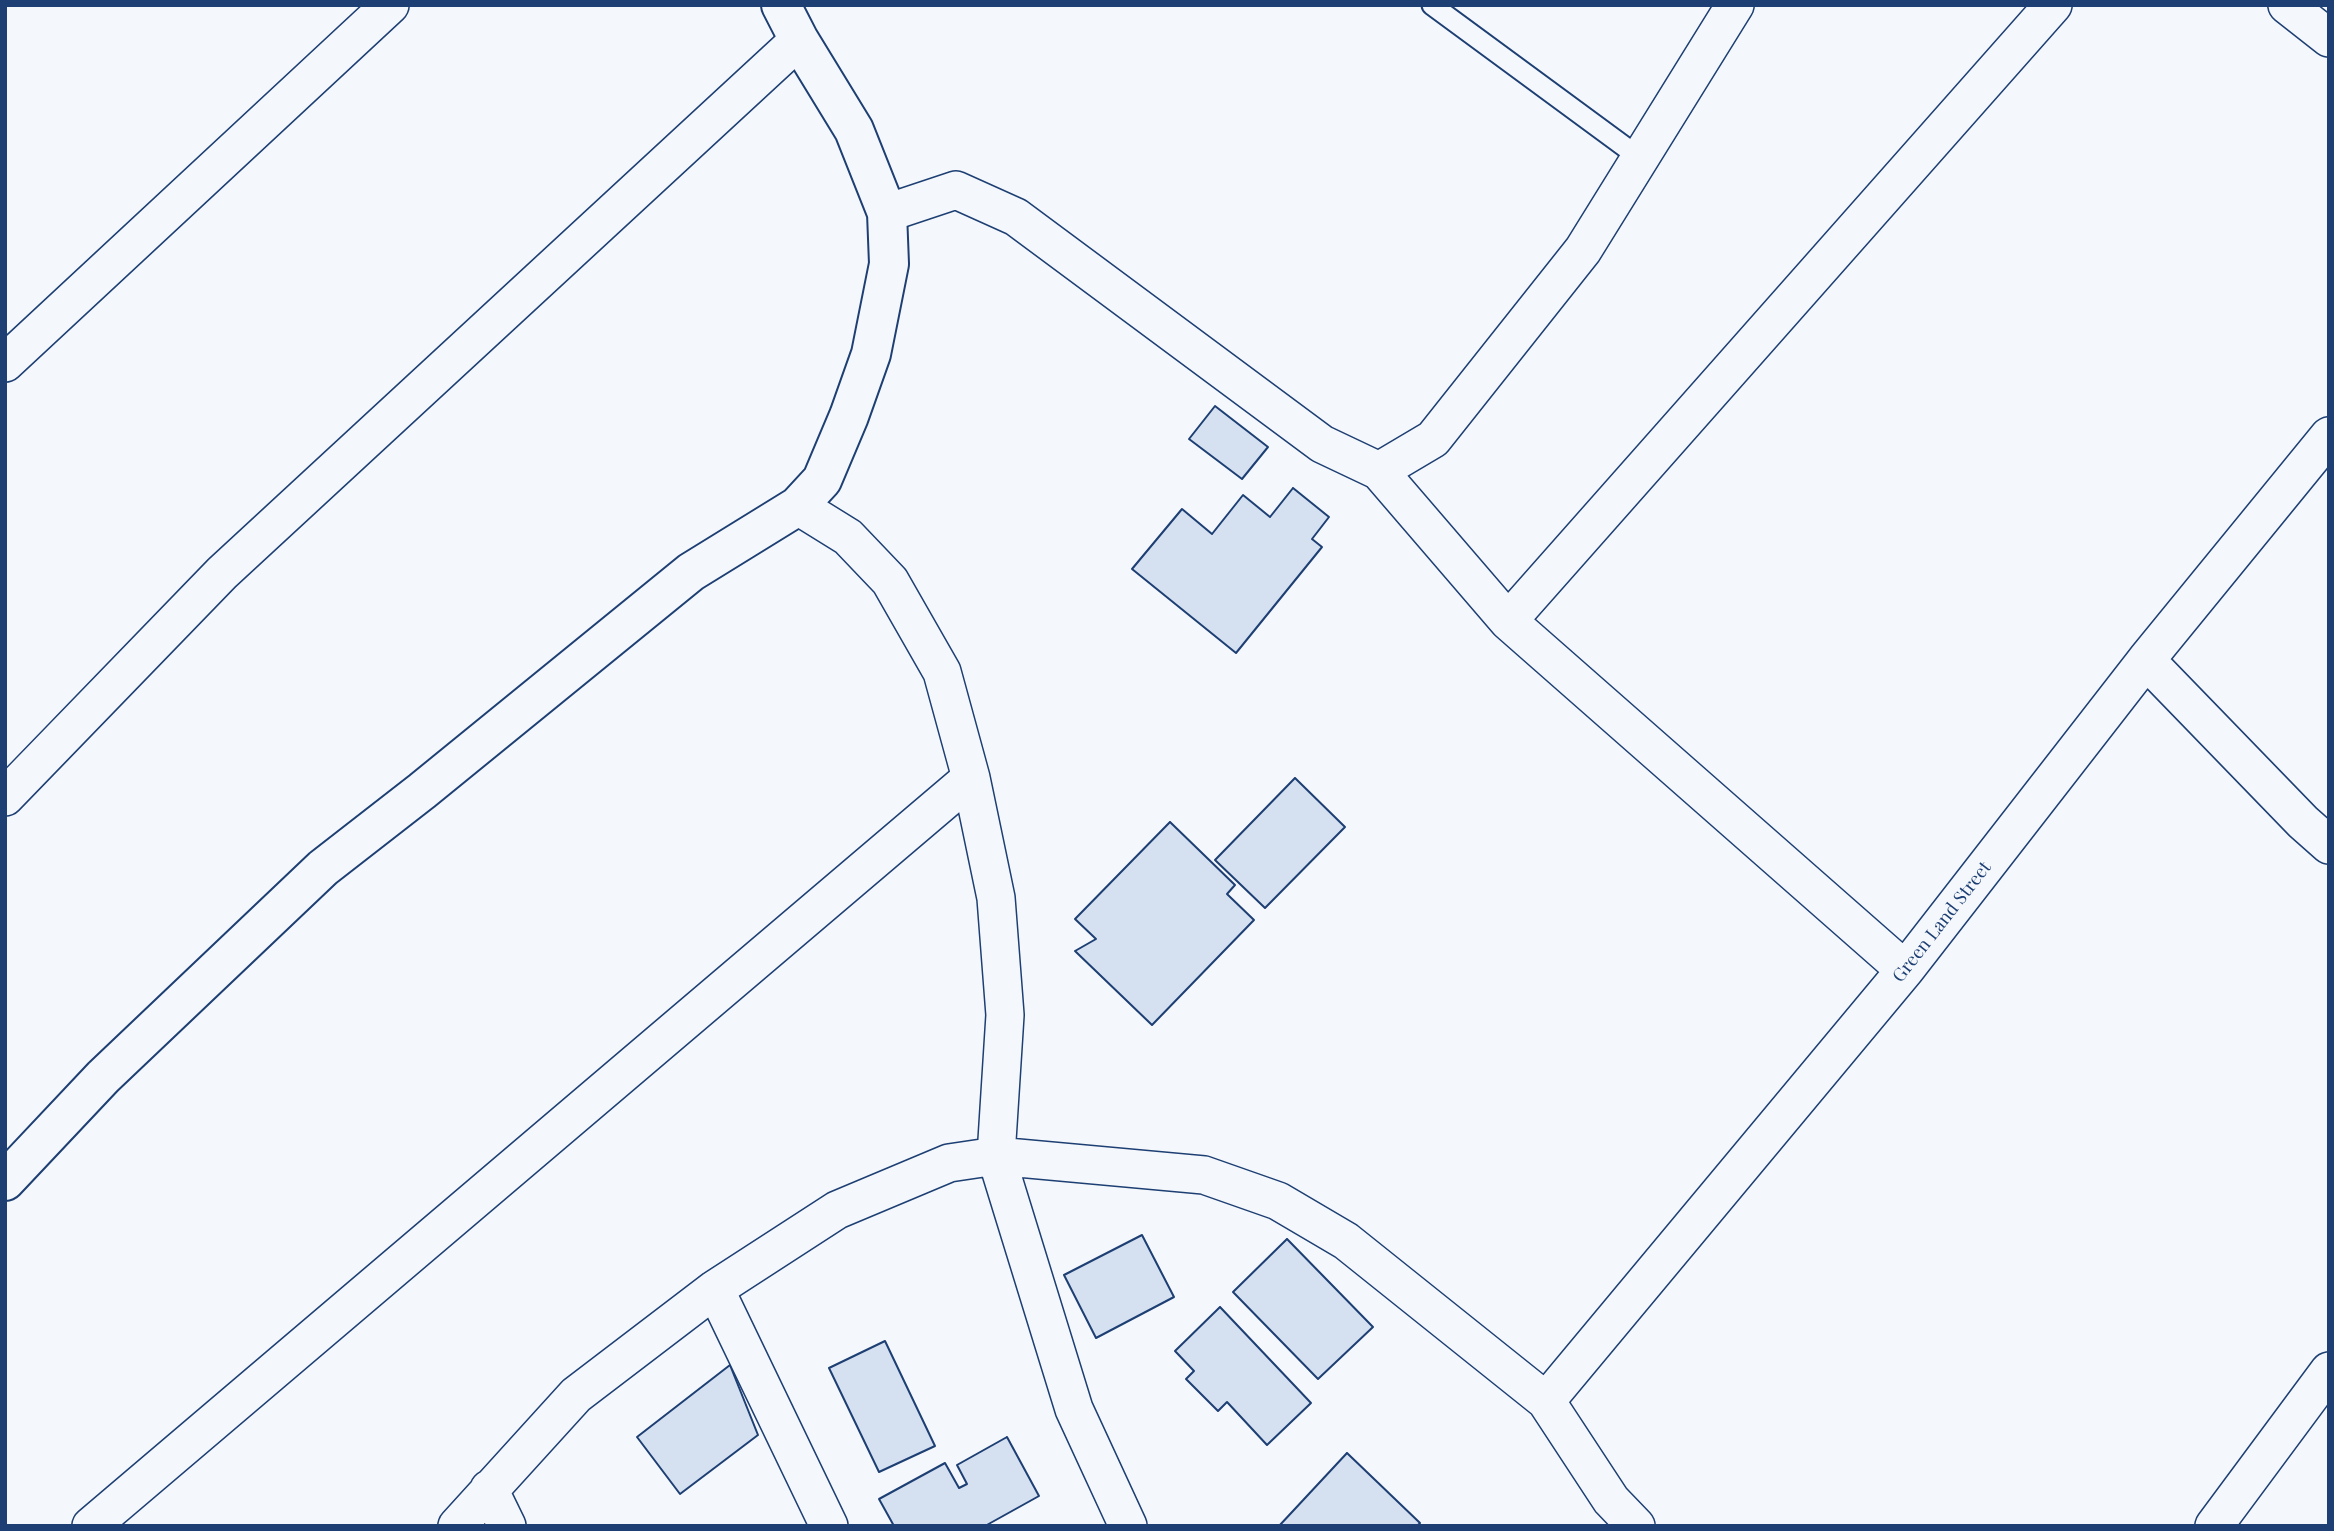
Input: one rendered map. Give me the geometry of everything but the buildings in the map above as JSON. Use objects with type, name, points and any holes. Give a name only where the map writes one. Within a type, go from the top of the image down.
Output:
[{"type":"street","points":[[5,363],[390,5]]},
{"type":"street","points":[[5,1181],[103,1077],[323,868],[691,572],[798,506],[822,480],[871,354],[889,264],[887,213],[854,130],[799,40],[782,5]]},
{"type":"street","points":[[1378,471],[1433,439],[1583,250],[1735,5]]},
{"type":"street","points":[[1508,621],[2053,5]]},
{"type":"street","points":[[2287,5],[2329,38]]},
{"type":"street","points":[[5,797],[222,573],[799,40]]},
{"type":"street","points":[[887,213],[956,190],[1016,217],[1322,444],[1378,471],[1508,621],[1905,970]]},
{"type":"street","name":"Green Land Street","points":[[1546,1401],[1905,970],[2146,660],[2329,436]]},
{"type":"street","points":[[798,506],[848,537],[890,581],[942,672],[971,778],[996,898],[1004,1002],[996,1156],[1074,1409],[1128,1526]]},
{"type":"street","points":[[2146,660],[2303,822],[2329,845]]},
{"type":"street","points":[[90,1526],[971,778]]},
{"type":"street","points":[[457,1526],[576,1395],[715,1289],[838,1210],[949,1163],[996,1156],[1204,1175],[1278,1201],[1346,1241],[1546,1401],[1611,1500],[1636,1526]]},
{"type":"street","points":[[715,1289],[829,1526]]},
{"type":"street","points":[[2214,1526],[2329,1371]]},
{"type":"street","points":[[489,1489],[507,1526]]},
{"type":"lane","points":[[1432,5],[1640,158]]}]
